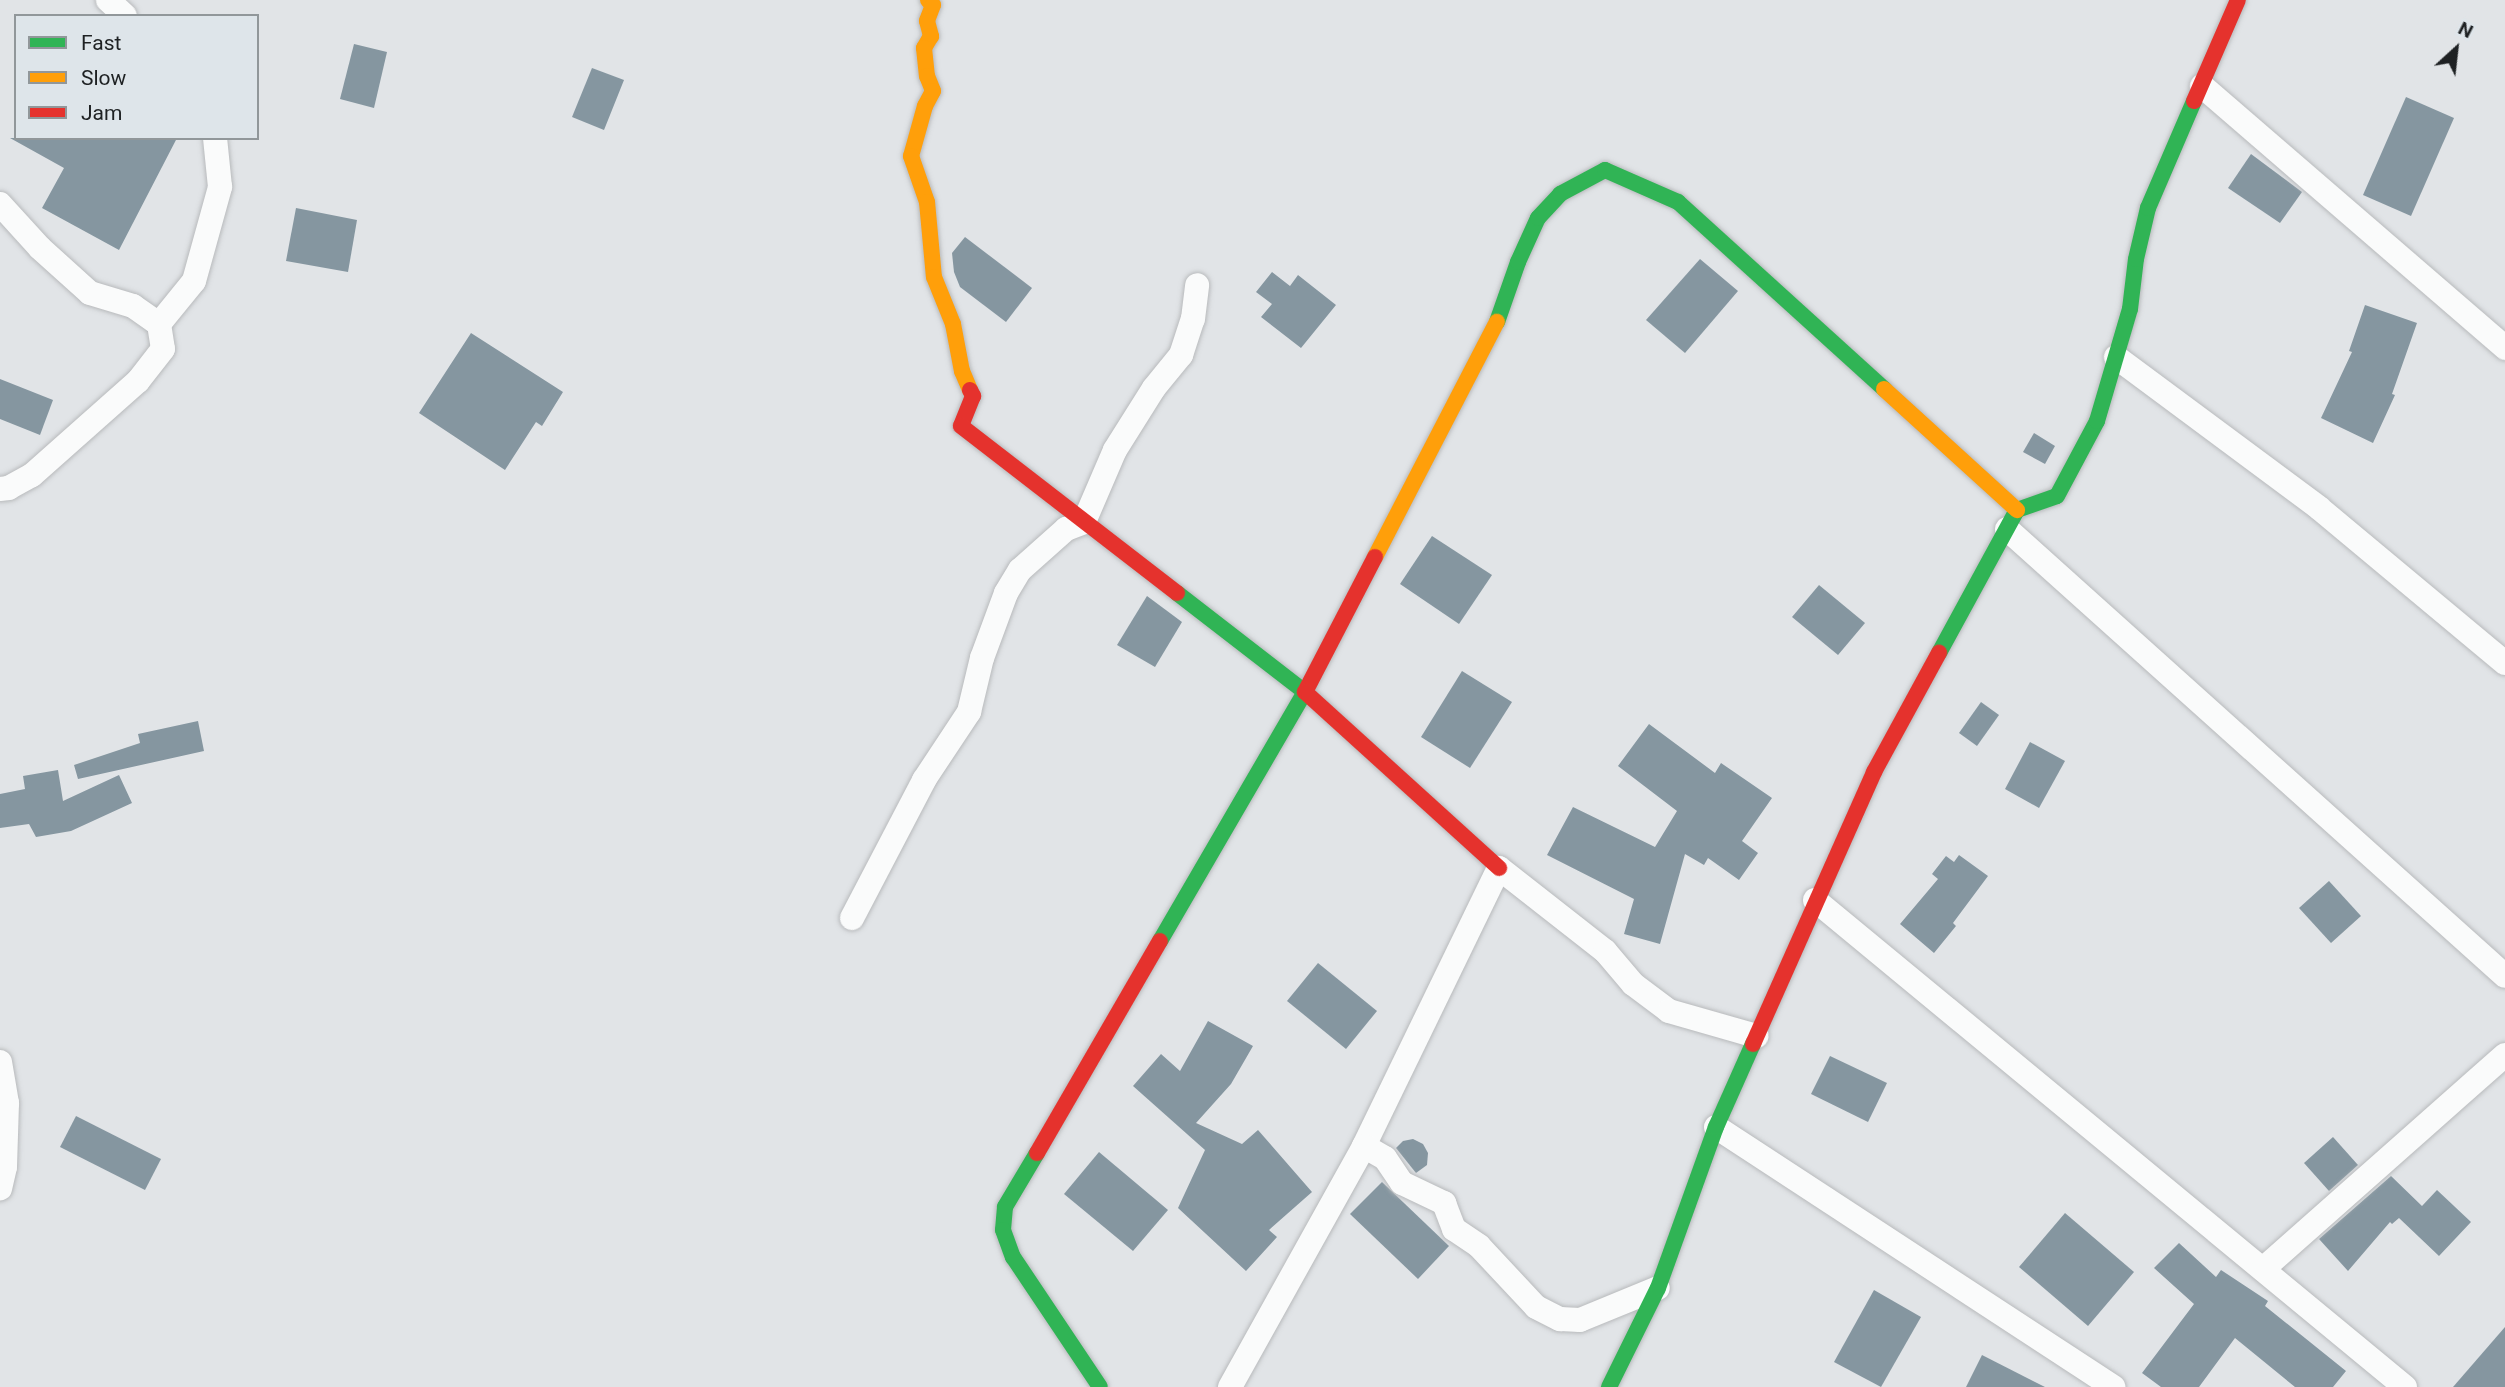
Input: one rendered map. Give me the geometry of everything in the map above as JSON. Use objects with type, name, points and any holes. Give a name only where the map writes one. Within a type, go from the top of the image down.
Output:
[{"type":"street","points":[[108,0],[123,14]]},
{"type":"street","points":[[928,0],[933,5],[928,21],[930,36],[923,48],[927,76],[933,91],[925,106],[911,156],[928,202],[934,277],[953,324],[962,371],[973,396],[961,426],[1306,692],[1499,868],[1605,951],[1633,984],[1669,1011],[1756,1036]]},
{"type":"street","points":[[1609,1387],[1658,1288],[1716,1127],[1874,772],[2012,520],[2057,496],[2097,421],[2130,309],[2136,259],[2148,208],[2238,0]]},
{"type":"street","points":[[2202,86],[2505,348]]},
{"type":"street","points":[[159,324],[194,281],[220,187],[215,140]]},
{"type":"street","points":[[1100,1387],[1013,1257],[1003,1230],[1004,1207],[1306,692],[1499,320],[1518,262],[1538,218],[1560,194],[1605,170],[1678,202],[2012,520],[2505,976]]},
{"type":"street","points":[[0,204],[40,248],[90,293],[133,306],[159,324],[163,349],[138,381],[32,475],[9,488],[0,489]]},
{"type":"street","points":[[852,918],[924,780],[969,712],[991,630],[1013,581],[1020,570],[1066,529],[1084,523],[1115,450],[1154,388],[1181,355],[1193,319],[1197,285]]},
{"type":"street","points":[[2116,357],[2319,508],[2505,663]]},
{"type":"street","points":[[1230,1387],[1364,1146],[1499,868]]},
{"type":"street","points":[[1815,900],[2405,1387]]},
{"type":"street","points":[[2263,1269],[2505,1055]]},
{"type":"street","points":[[0,1062],[7,1103],[5,1167],[0,1188]]},
{"type":"street","points":[[1716,1127],[2114,1387]]},
{"type":"street","points":[[1364,1146],[1385,1158],[1402,1183],[1444,1202],[1454,1229],[1479,1246],[1536,1307],[1560,1319],[1580,1320],[1658,1288]]},
{"type":"building","points":[[354,44],[387,52],[374,108],[340,99]]},
{"type":"building","points":[[592,68],[624,80],[604,130],[572,117]]},
{"type":"building","points":[[2406,97],[2454,118],[2411,216],[2363,195]]},
{"type":"building","points":[[10,138],[176,140],[119,250],[42,208],[64,168]]},
{"type":"building","points":[[2251,154],[2302,192],[2280,223],[2228,188]]},
{"type":"building","points":[[296,208],[357,220],[348,272],[286,261]]},
{"type":"building","points":[[965,237],[1032,288],[1006,322],[960,287],[954,272],[952,253]]},
{"type":"building","points":[[1700,259],[1738,291],[1685,353],[1646,320]]},
{"type":"building","points":[[1272,272],[1290,286],[1298,275],[1336,305],[1301,348],[1261,317],[1272,304],[1256,292]]},
{"type":"building","points":[[2365,305],[2417,323],[2392,394],[2395,395],[2373,443],[2321,418],[2352,352],[2349,351]]},
{"type":"building","points":[[471,333],[563,392],[542,426],[536,422],[505,470],[419,413]]},
{"type":"building","points":[[0,379],[53,400],[40,435],[0,419]]},
{"type":"building","points":[[2034,433],[2055,446],[2045,464],[2023,452]]},
{"type":"building","points":[[1432,536],[1492,575],[1459,624],[1400,584]]},
{"type":"building","points":[[1819,585],[1865,623],[1838,655],[1792,617]]},
{"type":"building","points":[[1147,596],[1182,622],[1155,667],[1117,645]]},
{"type":"building","points":[[1462,671],[1512,702],[1470,768],[1421,737]]},
{"type":"building","points":[[1981,702],[1999,715],[1977,746],[1959,733]]},
{"type":"building","points":[[198,721],[204,751],[78,779],[74,765],[140,743],[138,734]]},
{"type":"building","points":[[1649,724],[1715,773],[1721,763],[1772,798],[1742,841],[1758,853],[1739,880],[1708,858],[1704,865],[1685,854],[1660,944],[1624,934],[1634,899],[1547,855],[1573,807],[1655,847],[1677,811],[1618,766]]},
{"type":"building","points":[[2030,742],[2065,761],[2039,808],[2005,789]]},
{"type":"building","points":[[58,770],[63,801],[119,775],[132,803],[71,831],[36,837],[29,824],[0,828],[0,794],[25,789],[23,776]]},
{"type":"building","points":[[1959,855],[1988,876],[1953,923],[1956,926],[1934,953],[1900,924],[1938,879],[1932,874],[1946,856],[1954,862]]},
{"type":"building","points":[[2329,881],[2361,916],[2331,943],[2299,908]]},
{"type":"building","points":[[1318,963],[1377,1011],[1346,1049],[1287,1001]]},
{"type":"building","points":[[1208,1021],[1253,1046],[1231,1084],[1196,1123],[1242,1144],[1258,1130],[1312,1192],[1269,1230],[1277,1237],[1246,1271],[1178,1208],[1205,1150],[1133,1086],[1161,1054],[1180,1071]]},
{"type":"building","points":[[1830,1056],[1887,1083],[1868,1122],[1811,1094]]},
{"type":"building","points":[[76,1116],[161,1159],[145,1190],[60,1147]]},
{"type":"building","points":[[2333,1137],[2358,1165],[2329,1191],[2304,1163]]},
{"type":"building","points":[[1413,1139],[1423,1144],[1428,1153],[1427,1165],[1416,1173],[1396,1148],[1403,1141]]},
{"type":"building","points":[[1099,1152],[1168,1210],[1133,1251],[1064,1194]]},
{"type":"building","points":[[2391,1176],[2422,1206],[2437,1190],[2471,1222],[2439,1256],[2399,1218],[2392,1224],[2390,1222],[2348,1271],[2319,1239]]},
{"type":"building","points":[[1382,1182],[1449,1246],[1418,1279],[1350,1214]]},
{"type":"building","points":[[2065,1213],[2134,1272],[2088,1326],[2019,1267]]},
{"type":"building","points":[[2179,1243],[2216,1277],[2221,1270],[2268,1301],[2265,1306],[2346,1371],[2333,1387],[2295,1387],[2235,1338],[2199,1387],[2161,1387],[2142,1373],[2194,1304],[2154,1268]]},
{"type":"building","points":[[1874,1290],[1921,1317],[1881,1387],[1834,1362]]},
{"type":"building","points":[[2505,1327],[2505,1387],[2453,1387]]},
{"type":"building","points":[[1982,1355],[2045,1387],[1966,1387]]},
{"type":"traffic: fast","points":[[1939,653],[2017,510],[2057,496],[2097,421],[2130,309],[2136,259],[2148,208],[2194,101]]},
{"type":"traffic: fast","points":[[1497,322],[1518,262],[1538,218],[1560,194],[1605,170],[1678,202],[1884,389]]},
{"type":"traffic: fast","points":[[1160,941],[1305,692],[1177,593]]},
{"type":"traffic: fast","points":[[1609,1387],[1658,1288],[1716,1127],[1753,1044]]},
{"type":"traffic: fast","points":[[1037,1153],[1005,1207],[1003,1230],[1013,1257],[1100,1387]]},
{"type":"traffic: slow","points":[[928,0],[933,5],[927,21],[931,36],[924,48],[927,76],[933,91],[925,106],[911,156],[927,202],[934,277],[953,324],[962,371],[970,390]]},
{"type":"traffic: slow","points":[[1375,557],[1497,322]]},
{"type":"traffic: slow","points":[[1884,389],[2017,510]]},
{"type":"traffic: jam","points":[[2194,101],[2238,0]]},
{"type":"traffic: jam","points":[[970,390],[973,396],[961,426],[1177,593]]},
{"type":"traffic: jam","points":[[1375,557],[1305,692],[1499,868]]},
{"type":"traffic: jam","points":[[1753,1044],[1874,772],[1939,653]]},
{"type":"traffic: jam","points":[[1037,1153],[1160,941]]}]
